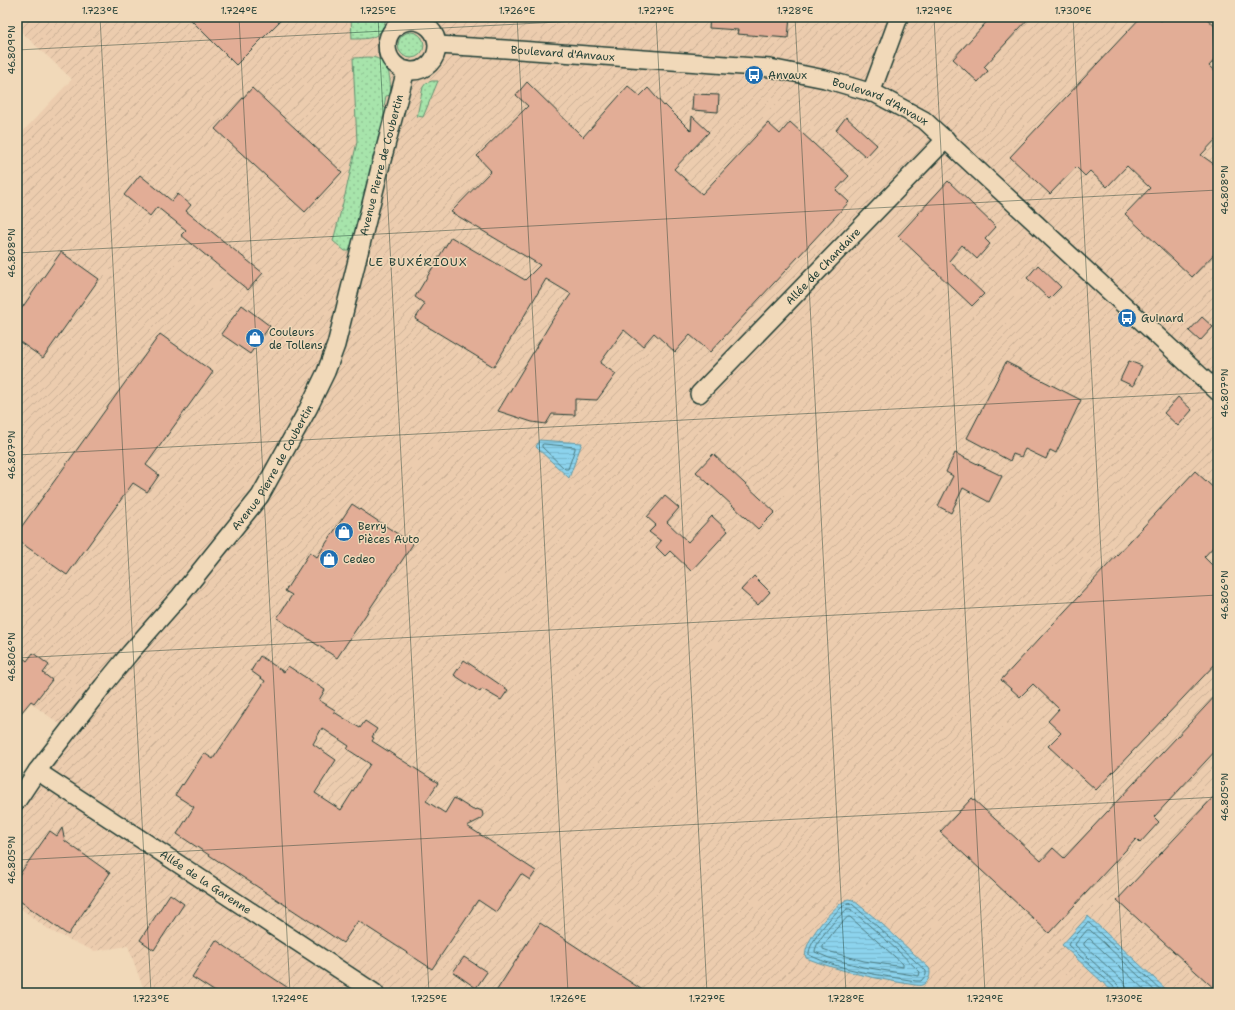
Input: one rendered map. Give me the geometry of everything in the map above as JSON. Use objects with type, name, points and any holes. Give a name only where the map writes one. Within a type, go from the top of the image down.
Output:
[{"type":"street","points":[[872,93],[898,17]]},
{"type":"street","points":[[401,20],[419,21],[426,24],[436,37],[438,45],[434,60],[421,70],[414,71],[398,67],[392,62],[388,54],[387,46],[391,32],[401,20]]},
{"type":"street","name":"Boulevard d'Anvaux","points":[[438,45],[770,68],[825,79],[872,93],[924,120],[946,139],[1218,392]]},
{"type":"street","name":"Avenue Pierre de Coubertin","points":[[17,801],[37,771],[107,680],[180,596],[260,496],[308,409],[326,372],[336,345],[406,70]]},
{"type":"street","name":"Allée de Chandaire","points":[[698,394],[946,139]]},
{"type":"street","name":"Allée de la Garenne","points":[[37,771],[375,993]]},
{"type":"shaded area","points":[[17,17],[1218,17],[1218,993],[145,993],[128,946],[94,951],[51,931],[17,906],[17,814],[61,752],[72,733],[17,693],[17,138],[72,79],[17,28]]},
{"type":"green space","points":[[351,17],[386,17],[382,30],[379,34],[370,38],[352,39]]},
{"type":"green space","points":[[411,32],[420,36],[424,45],[420,54],[411,58],[402,54],[398,45],[402,36]]},
{"type":"green space","points":[[370,57],[381,60],[385,64],[389,74],[391,95],[386,96],[384,107],[388,111],[355,247],[345,251],[333,241],[357,142],[353,58]]},
{"type":"green space","points":[[438,81],[423,117],[417,116],[423,87],[426,83]]},
{"type":"water","points":[[539,440],[582,443],[569,478],[536,447]]},
{"type":"water","points":[[848,899],[853,900],[881,923],[929,968],[930,975],[926,982],[922,985],[918,985],[873,978],[806,958],[808,943],[813,934],[827,916]]},
{"type":"water","points":[[1088,916],[1170,993],[1114,993],[1062,945]]},
{"type":"building","points":[[188,17],[284,17],[236,65]]},
{"type":"building","points":[[710,17],[790,17],[788,38],[737,34],[738,30],[709,28]]},
{"type":"building","points":[[991,17],[1030,17],[984,67],[988,71],[978,82],[953,59]]},
{"type":"building","points":[[1141,17],[1157,17],[1161,21],[1165,17],[1205,17],[1218,29],[1218,56],[1209,66],[1218,74],[1218,137],[1201,155],[1218,167],[1218,250],[1192,277],[1125,214],[1150,188],[1127,166],[1107,187],[1090,171],[1085,176],[1076,167],[1050,194],[1010,157]]},
{"type":"building","points":[[527,82],[583,137],[628,86],[640,96],[648,88],[664,106],[665,105],[691,131],[692,116],[709,132],[674,169],[702,194],[768,123],[780,134],[790,122],[849,176],[836,190],[849,202],[710,352],[690,335],[675,352],[654,333],[643,346],[624,330],[600,363],[616,374],[597,400],[575,399],[575,415],[552,414],[546,424],[532,422],[498,411],[553,319],[571,294],[546,279],[494,367],[415,319],[425,304],[415,297],[451,237],[525,280],[540,265],[451,212],[491,171],[477,156],[528,106],[516,95]]},
{"type":"building","points":[[252,88],[342,172],[305,212],[215,129]]},
{"type":"building","points":[[693,94],[719,95],[718,112],[692,110]]},
{"type":"building","points":[[846,117],[877,145],[866,157],[836,130]]},
{"type":"building","points":[[140,175],[172,201],[178,194],[191,205],[186,211],[263,273],[248,290],[181,235],[186,230],[157,207],[150,216],[124,195]]},
{"type":"building","points":[[948,181],[996,227],[985,239],[990,244],[977,259],[962,245],[949,261],[984,294],[972,306],[898,236]]},
{"type":"building","points":[[61,252],[99,279],[43,358],[17,340],[17,315]]},
{"type":"building","points":[[1038,265],[1061,287],[1049,299],[1027,278]]},
{"type":"building","points":[[242,305],[270,326],[250,354],[221,334]]},
{"type":"building","points":[[1202,317],[1213,327],[1200,341],[1189,331]]},
{"type":"building","points":[[160,334],[213,372],[146,465],[159,475],[153,484],[147,492],[133,483],[67,575],[17,540],[17,533]]},
{"type":"building","points":[[1129,361],[1142,366],[1133,386],[1120,380]]},
{"type":"building","points":[[1006,362],[1081,400],[1056,453],[1050,450],[1046,459],[1025,449],[1021,457],[1013,454],[1010,461],[967,438]]},
{"type":"building","points":[[1178,397],[1192,410],[1178,426],[1164,413]]},
{"type":"building","points":[[955,453],[1002,476],[989,502],[963,488],[951,513],[938,506],[953,476],[946,472]]},
{"type":"building","points":[[713,454],[775,512],[758,529],[696,472]]},
{"type":"building","points":[[1195,471],[1218,492],[1218,542],[1204,557],[1218,571],[1218,661],[1096,790],[1048,746],[1061,733],[1048,721],[1059,709],[1033,684],[1020,697],[1001,680]]},
{"type":"building","points":[[665,496],[679,508],[667,522],[688,542],[712,516],[728,531],[691,571],[670,551],[665,556],[656,547],[661,541],[649,532],[656,525],[647,517]]},
{"type":"building","points":[[352,504],[413,544],[337,658],[277,618],[292,595],[285,591],[310,552],[317,557]]},
{"type":"building","points":[[754,576],[770,592],[758,605],[741,590]]},
{"type":"building","points":[[17,653],[27,661],[33,653],[49,665],[43,673],[52,680],[34,703],[31,701],[17,718]]},
{"type":"building","points":[[260,656],[284,672],[288,666],[325,690],[319,700],[335,710],[334,712],[360,728],[365,721],[377,729],[372,737],[374,738],[372,741],[438,783],[426,801],[445,813],[454,798],[473,810],[477,809],[482,811],[483,815],[481,819],[467,826],[536,871],[530,880],[521,874],[496,912],[478,900],[432,969],[358,921],[343,943],[177,834],[194,807],[175,795],[204,753],[213,759],[265,681],[251,671]],"holes":[[[322,728],[349,746],[347,749],[370,764],[341,810],[315,793],[336,760],[313,744]]]},
{"type":"building","points":[[464,660],[508,690],[501,700],[482,689],[480,692],[454,675]]},
{"type":"building","points":[[1218,693],[1218,748],[1154,817],[1159,822],[1140,843],[1136,839],[1049,933],[940,832],[972,798],[1041,861],[1053,848],[1064,858]]},
{"type":"building","points":[[1218,792],[1218,992],[1117,900]]},
{"type":"building","points":[[62,828],[65,841],[110,873],[68,935],[17,899],[17,878],[50,831],[57,836]]},
{"type":"building","points":[[170,894],[184,904],[154,950],[140,940]]},
{"type":"building","points":[[540,923],[647,993],[495,993]]},
{"type":"building","points":[[216,940],[296,993],[217,993],[192,977]]},
{"type":"building","points":[[464,957],[487,972],[476,988],[453,972]]},
{"type":"place","name":"Anvaux","points":[[754,75]]},
{"type":"place","name":"Guinard","points":[[1127,318]]},
{"type":"place","name":"Couleurs de Tollens","points":[[255,338]]},
{"type":"place","name":"Berry Pièces Auto","points":[[344,532]]},
{"type":"place","name":"Cedeo","points":[[329,559]]},
{"type":"district","name":"LE BUXÉRIOUX","points":[[418,262]]}]
